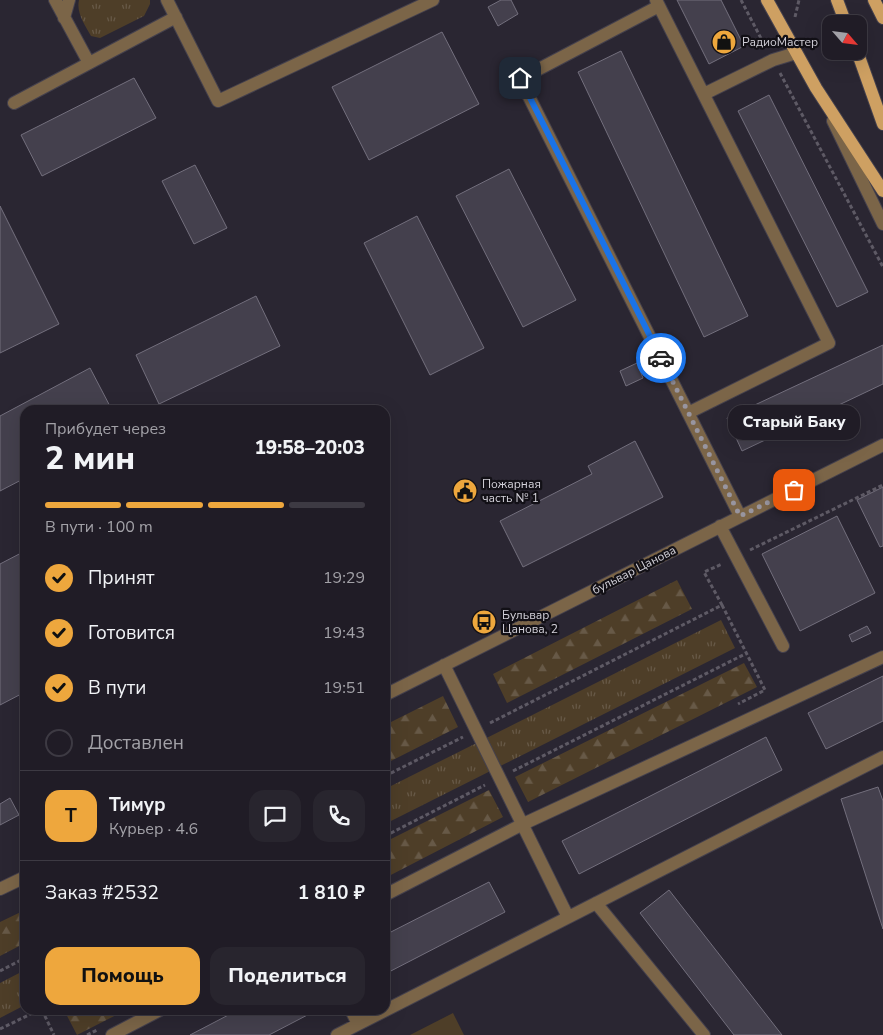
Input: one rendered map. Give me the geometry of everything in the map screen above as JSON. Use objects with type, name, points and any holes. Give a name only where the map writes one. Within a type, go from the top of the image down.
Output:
[{"type":"main road","points":[[767,0],[816,88],[883,191]]},
{"type":"main road","points":[[837,0],[843,15]]},
{"type":"main road","points":[[874,0],[883,18]]},
{"type":"main road","points":[[860,60],[883,124]]},
{"type":"street","points":[[55,0],[89,63]]},
{"type":"street","points":[[64,18],[69,0]]},
{"type":"street","points":[[168,0],[218,101],[433,0]]},
{"type":"street","points":[[688,413],[829,343],[658,3],[520,78],[688,413],[740,516]]},
{"type":"street","points":[[14,103],[176,18]]},
{"type":"street","points":[[704,94],[772,60],[796,53]]},
{"type":"street","points":[[816,88],[883,224]]},
{"type":"street","name":"бульвар Цанова","points":[[390,692],[883,446]]},
{"type":"street","points":[[720,526],[783,646]]},
{"type":"street","points":[[390,892],[522,825],[883,657]]},
{"type":"street","points":[[444,665],[568,918]]},
{"type":"street","points":[[390,1008],[883,757]]},
{"type":"street","points":[[0,890],[20,880]]},
{"type":"street","points":[[596,903],[704,1035]]},
{"type":"street","points":[[112,1035],[150,1015]]},
{"type":"street","points":[[354,1015],[358,1024]]},
{"type":"street","points":[[336,1035],[376,1015]]},
{"type":"path","points":[[741,0],[883,267]]},
{"type":"path","points":[[765,690],[704,572],[883,485]]},
{"type":"path","points":[[390,773],[722,605]]},
{"type":"path","points":[[390,833],[747,653]]},
{"type":"path","points":[[0,970],[20,960]]},
{"type":"path","points":[[0,1029],[29,1015]]},
{"type":"path","points":[[43,1015],[54,1035]]},
{"type":"green space","points":[[79,0],[150,0],[150,4],[144,16],[100,38],[91,36],[86,28],[79,10]]},
{"type":"green space","points":[[677,580],[692,609],[507,703],[493,674]]},
{"type":"green space","points":[[721,620],[735,648],[390,821],[390,786]]},
{"type":"green space","points":[[744,663],[757,687],[528,802],[515,777]]},
{"type":"green space","points":[[443,696],[458,727],[390,761],[390,722]]},
{"type":"green space","points":[[489,790],[503,817],[390,875],[390,840]]},
{"type":"green space","points":[[20,912],[20,946],[0,956],[0,922]]},
{"type":"green space","points":[[20,973],[20,1008],[0,1018],[0,983]]},
{"type":"green space","points":[[453,1013],[464,1035],[410,1035]]},
{"type":"green space","points":[[67,1015],[116,1015],[77,1035]]},
{"type":"building","points":[[501,0],[511,0],[518,14],[498,26],[488,7]]},
{"type":"building","points":[[677,0],[721,0],[744,46],[709,64]]},
{"type":"building","points":[[442,32],[479,104],[369,160],[332,87]]},
{"type":"building","points":[[621,51],[748,316],[704,337],[578,72]]},
{"type":"building","points":[[134,78],[156,118],[42,176],[21,135]]},
{"type":"building","points":[[769,95],[868,292],[837,307],[738,111]]},
{"type":"building","points":[[195,165],[227,228],[194,244],[162,181]]},
{"type":"building","points":[[509,169],[576,300],[523,327],[456,196]]},
{"type":"building","points":[[0,206],[59,324],[0,353]]},
{"type":"building","points":[[417,216],[484,348],[430,375],[364,243]]},
{"type":"building","points":[[256,296],[280,346],[159,404],[136,355]]},
{"type":"building","points":[[883,345],[883,384],[742,451],[727,418]]},
{"type":"building","points":[[637,363],[643,378],[626,386],[620,371]]},
{"type":"building","points":[[90,368],[109,405],[21,405]]},
{"type":"building","points":[[20,405],[20,481],[0,491],[0,416]]},
{"type":"building","points":[[635,441],[663,497],[523,567],[500,521],[592,474],[588,466]]},
{"type":"building","points":[[883,487],[883,546],[880,547],[857,500]]},
{"type":"building","points":[[837,516],[875,593],[800,631],[762,554]]},
{"type":"building","points":[[20,554],[20,695],[0,705],[0,564]]},
{"type":"building","points":[[867,626],[871,633],[852,642],[849,635]]},
{"type":"building","points":[[883,676],[883,721],[826,749],[808,713]]},
{"type":"building","points":[[766,737],[782,770],[579,874],[562,841]]},
{"type":"building","points":[[878,787],[883,801],[883,929],[841,799]]},
{"type":"building","points":[[10,798],[19,815],[0,825],[0,804]]},
{"type":"building","points":[[489,882],[505,912],[390,971],[390,932]]},
{"type":"building","points":[[669,890],[782,1035],[734,1035],[640,913]]},
{"type":"building","points":[[228,1015],[307,1015],[269,1035],[190,1035]]},
{"type":"way so far","points":[[661,358],[740,516],[794,490]]},
{"type":"place","name":"РадиоМастер","points":[[724,42]]},
{"type":"place","name":"Старый Баку","points":[[794,490]]},
{"type":"place","name":"Пожарная часть № 1","points":[[465,491]]},
{"type":"place","name":"Бульвар Цанова, 2","points":[[484,622]]},
{"type":"route","points":[[520,78],[661,358]]}]
